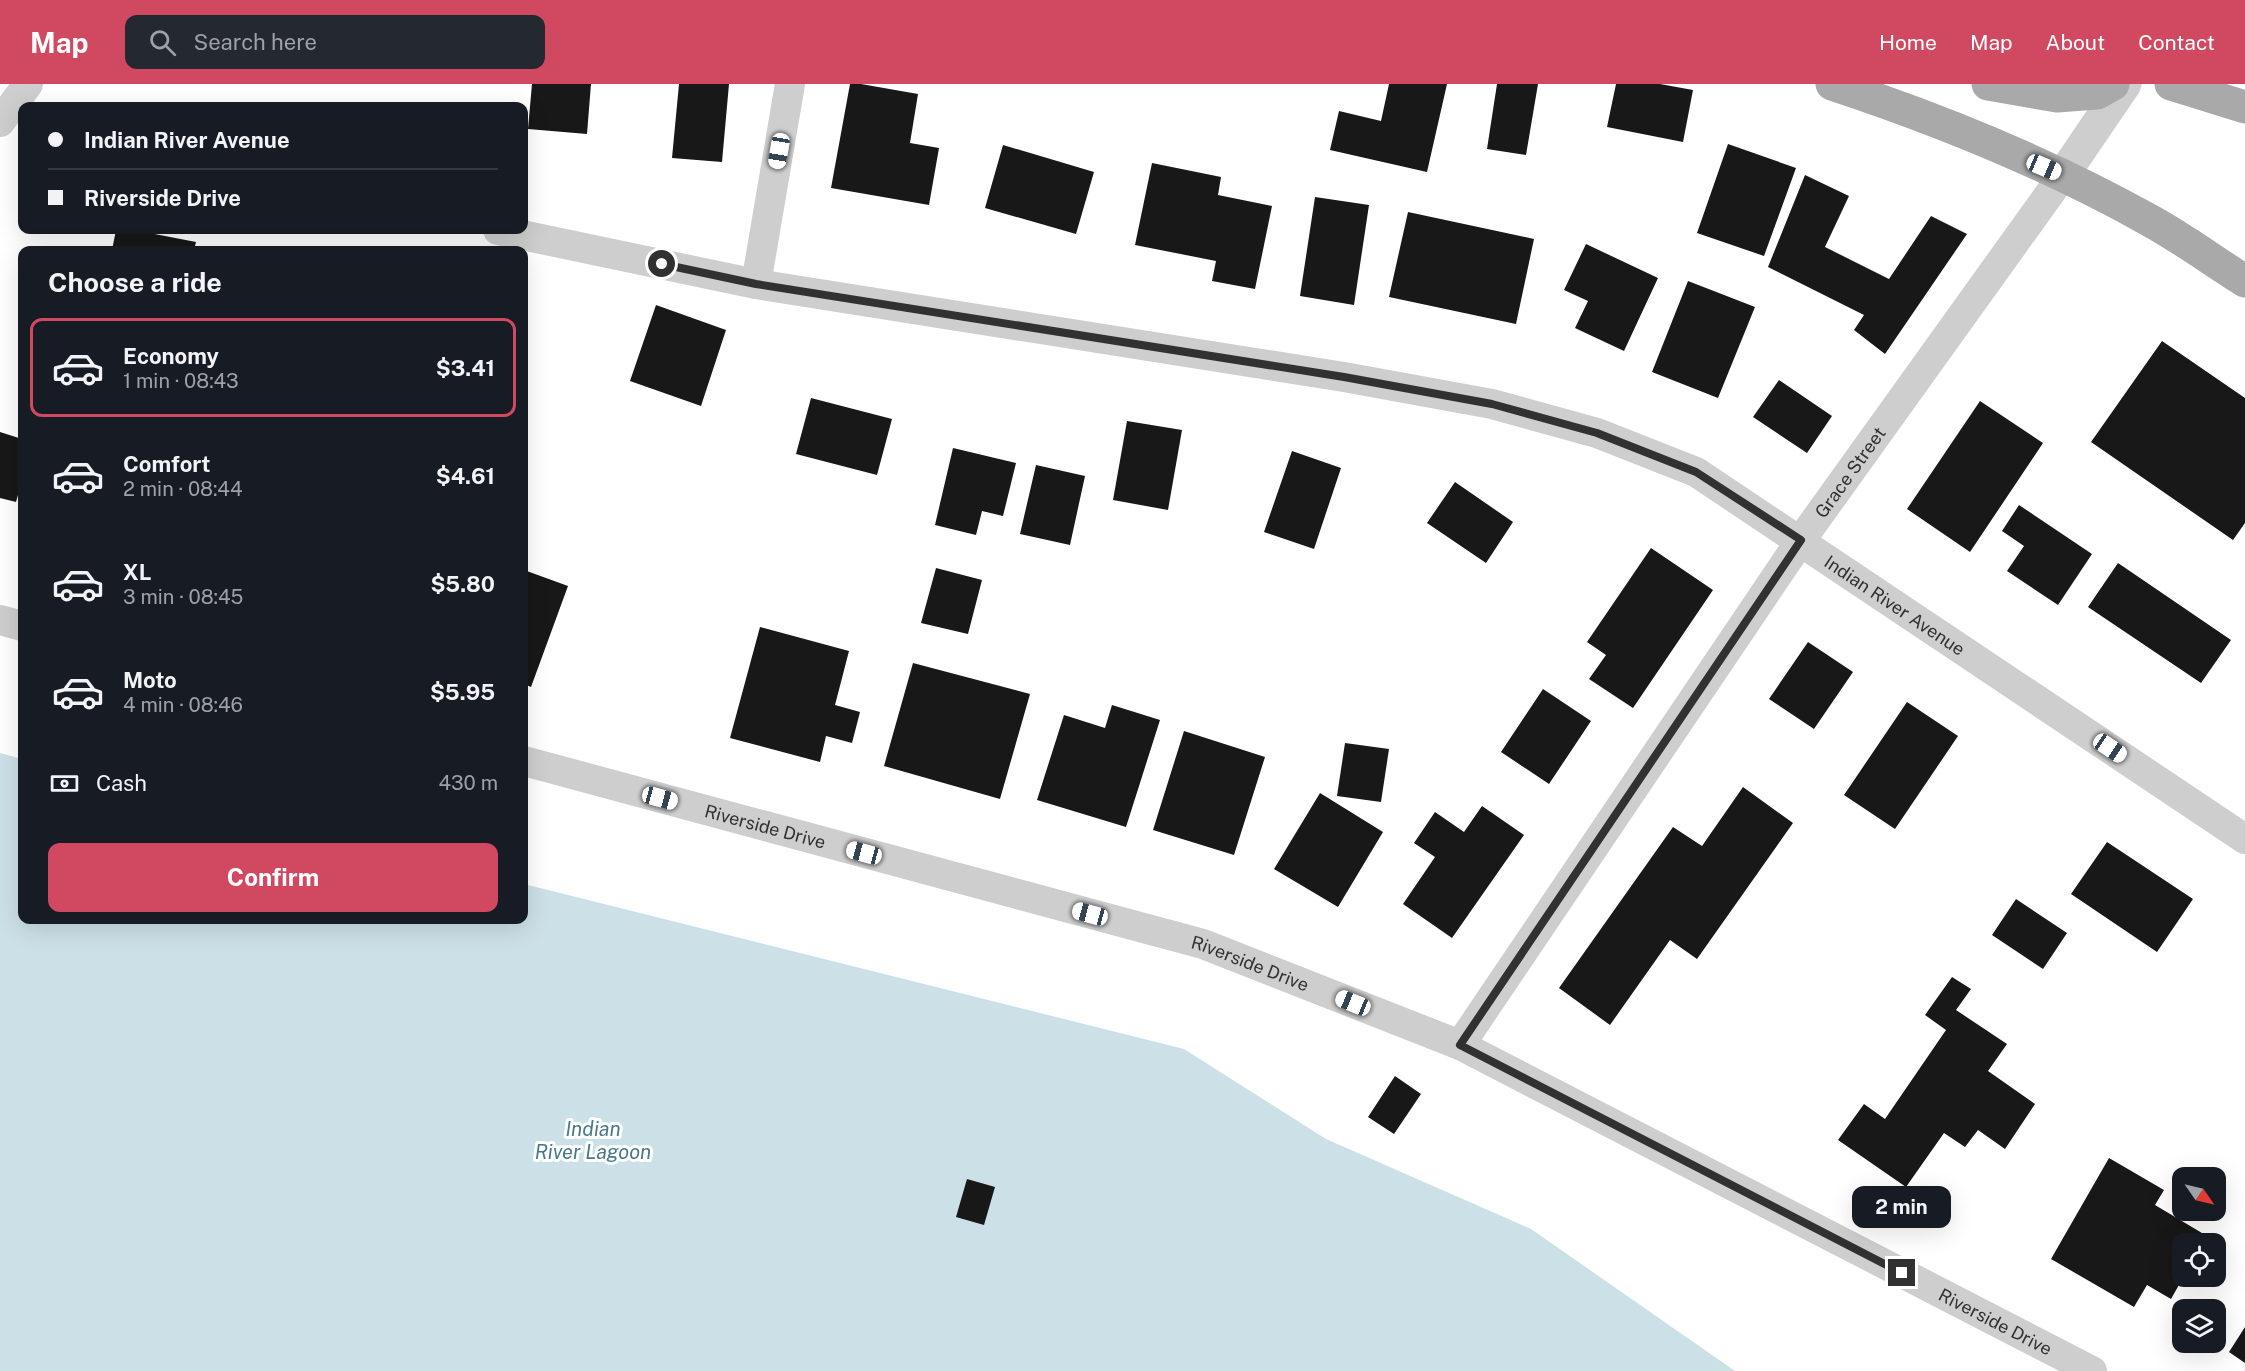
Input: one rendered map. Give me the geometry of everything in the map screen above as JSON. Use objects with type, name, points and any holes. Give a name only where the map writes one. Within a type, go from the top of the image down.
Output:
[{"type":"main road","points":[[1832,84],[1968,134],[2063,175],[2152,221],[2245,281]]},
{"type":"main road","points":[[1988,84],[2057,96],[2097,93],[2113,84]]},
{"type":"main road","points":[[2171,84],[2245,107]]},
{"type":"street","points":[[18,128],[0,123],[28,84]]},
{"type":"street","points":[[756,284],[790,84]]},
{"type":"street","name":"Grace Street","points":[[1460,1045],[1801,540],[2126,84]]},
{"type":"street","name":"Indian River Avenue","points":[[517,234],[756,284],[1344,377],[1492,404],[1597,433],[1696,472],[1801,540],[2245,839]]},
{"type":"street","points":[[0,620],[18,625]]},
{"type":"street","name":"Riverside Drive","points":[[528,762],[1203,944],[1460,1045],[2092,1371]]},
{"type":"water","name":"Indian River Lagoon","points":[[0,753],[18,758],[18,924],[528,924],[528,885],[1184,1049],[1326,1139],[1531,1229],[1735,1371],[0,1371]]},
{"type":"building","points":[[532,84],[591,84],[587,134],[528,129]]},
{"type":"building","points":[[679,84],[729,84],[722,162],[672,158]]},
{"type":"building","points":[[850,84],[918,94],[910,143],[939,148],[929,205],[831,188]]},
{"type":"building","points":[[1389,84],[1447,84],[1427,172],[1330,150],[1339,111],[1381,121]]},
{"type":"building","points":[[1497,84],[1538,84],[1526,155],[1487,149]]},
{"type":"building","points":[[1616,84],[1660,84],[1693,90],[1683,142],[1607,127]]},
{"type":"building","points":[[1728,144],[1796,168],[1764,256],[1697,233]]},
{"type":"building","points":[[1003,145],[1094,172],[1076,234],[985,208]]},
{"type":"building","points":[[1152,163],[1221,177],[1218,195],[1272,206],[1255,289],[1212,281],[1216,261],[1135,245]]},
{"type":"building","points":[[1805,175],[1849,196],[1825,247],[1889,279],[1931,216],[1967,234],[1885,354],[1854,330],[1864,315],[1768,267]]},
{"type":"building","points":[[1315,197],[1369,205],[1354,305],[1300,296]]},
{"type":"building","points":[[1408,212],[1534,239],[1516,324],[1389,297]]},
{"type":"building","points":[[115,234],[155,234],[196,242],[195,246],[113,246]]},
{"type":"building","points":[[1586,244],[1658,278],[1624,351],[1575,328],[1588,301],[1564,290]]},
{"type":"building","points":[[1688,281],[1755,307],[1718,398],[1652,372]]},
{"type":"building","points":[[656,305],[726,330],[701,406],[630,381]]},
{"type":"building","points":[[2162,341],[2245,398],[2245,523],[2233,540],[2091,442]]},
{"type":"building","points":[[1779,380],[1832,416],[1807,453],[1753,417]]},
{"type":"building","points":[[811,398],[892,419],[877,475],[796,454]]},
{"type":"building","points":[[1980,401],[2043,443],[1970,552],[1907,509]]},
{"type":"building","points":[[1127,421],[1182,430],[1168,510],[1113,500]]},
{"type":"building","points":[[0,432],[18,438],[18,495],[16,502],[0,498]]},
{"type":"building","points":[[953,448],[1016,463],[1003,516],[982,511],[976,535],[935,525]]},
{"type":"building","points":[[1292,451],[1341,468],[1314,549],[1264,532]]},
{"type":"building","points":[[1036,465],[1085,476],[1070,545],[1020,534]]},
{"type":"building","points":[[1455,482],[1513,522],[1486,563],[1427,523]]},
{"type":"building","points":[[2019,505],[2092,554],[2058,605],[2007,571],[2024,546],[2002,531]]},
{"type":"building","points":[[1651,548],[1713,590],[1633,708],[1589,679],[1606,655],[1587,642]]},
{"type":"building","points":[[2118,563],[2231,640],[2201,683],[2088,607]]},
{"type":"building","points":[[936,568],[982,580],[968,634],[921,623]]},
{"type":"building","points":[[528,571],[568,586],[531,687],[528,686]]},
{"type":"building","points":[[760,627],[849,651],[835,705],[860,712],[852,743],[826,736],[820,762],[730,738]]},
{"type":"building","points":[[1808,642],[1853,672],[1814,729],[1769,699]]},
{"type":"building","points":[[913,663],[1030,694],[1000,799],[884,766]]},
{"type":"building","points":[[1543,689],[1591,721],[1549,784],[1501,752]]},
{"type":"building","points":[[1907,702],[1958,736],[1895,829],[1844,795]]},
{"type":"building","points":[[1112,705],[1160,720],[1126,827],[1037,800],[1064,715],[1105,728]]},
{"type":"building","points":[[1184,731],[1265,757],[1234,855],[1153,830]]},
{"type":"building","points":[[1345,743],[1389,749],[1381,802],[1337,796]]},
{"type":"building","points":[[1743,787],[1793,823],[1697,959],[1670,940],[1610,1025],[1559,988],[1673,827],[1702,846]]},
{"type":"building","points":[[1320,793],[1383,832],[1338,907],[1274,869]]},
{"type":"building","points":[[1482,806],[1524,835],[1452,938],[1403,904],[1435,857],[1414,843],[1435,812],[1464,832]]},
{"type":"building","points":[[2107,842],[2193,899],[2157,952],[2071,894]]},
{"type":"building","points":[[2016,899],[2067,933],[2043,969],[1992,935]]},
{"type":"building","points":[[1952,977],[1971,989],[1956,1010],[2007,1044],[1988,1071],[2035,1104],[2005,1149],[1978,1130],[1965,1147],[1944,1133],[1906,1187],[1838,1140],[1864,1104],[1885,1119],[1946,1030],[1925,1015]]},
{"type":"building","points":[[1395,1076],[1421,1094],[1394,1134],[1368,1117]]},
{"type":"building","points":[[2109,1158],[2164,1190],[2155,1205],[2172,1215],[2172,1221],[2182,1221],[2202,1233],[2172,1233],[2172,1287],[2178,1287],[2171,1299],[2147,1285],[2134,1307],[2051,1259]]},
{"type":"building","points":[[967,1179],[995,1187],[984,1225],[956,1217]]},
{"type":"building","points":[[2245,1327],[2245,1363],[2229,1352]]},
{"type":"route","points":[[662,264],[756,284],[1344,377],[1492,404],[1597,433],[1696,472],[1801,540],[1460,1045],[1902,1273]]}]
